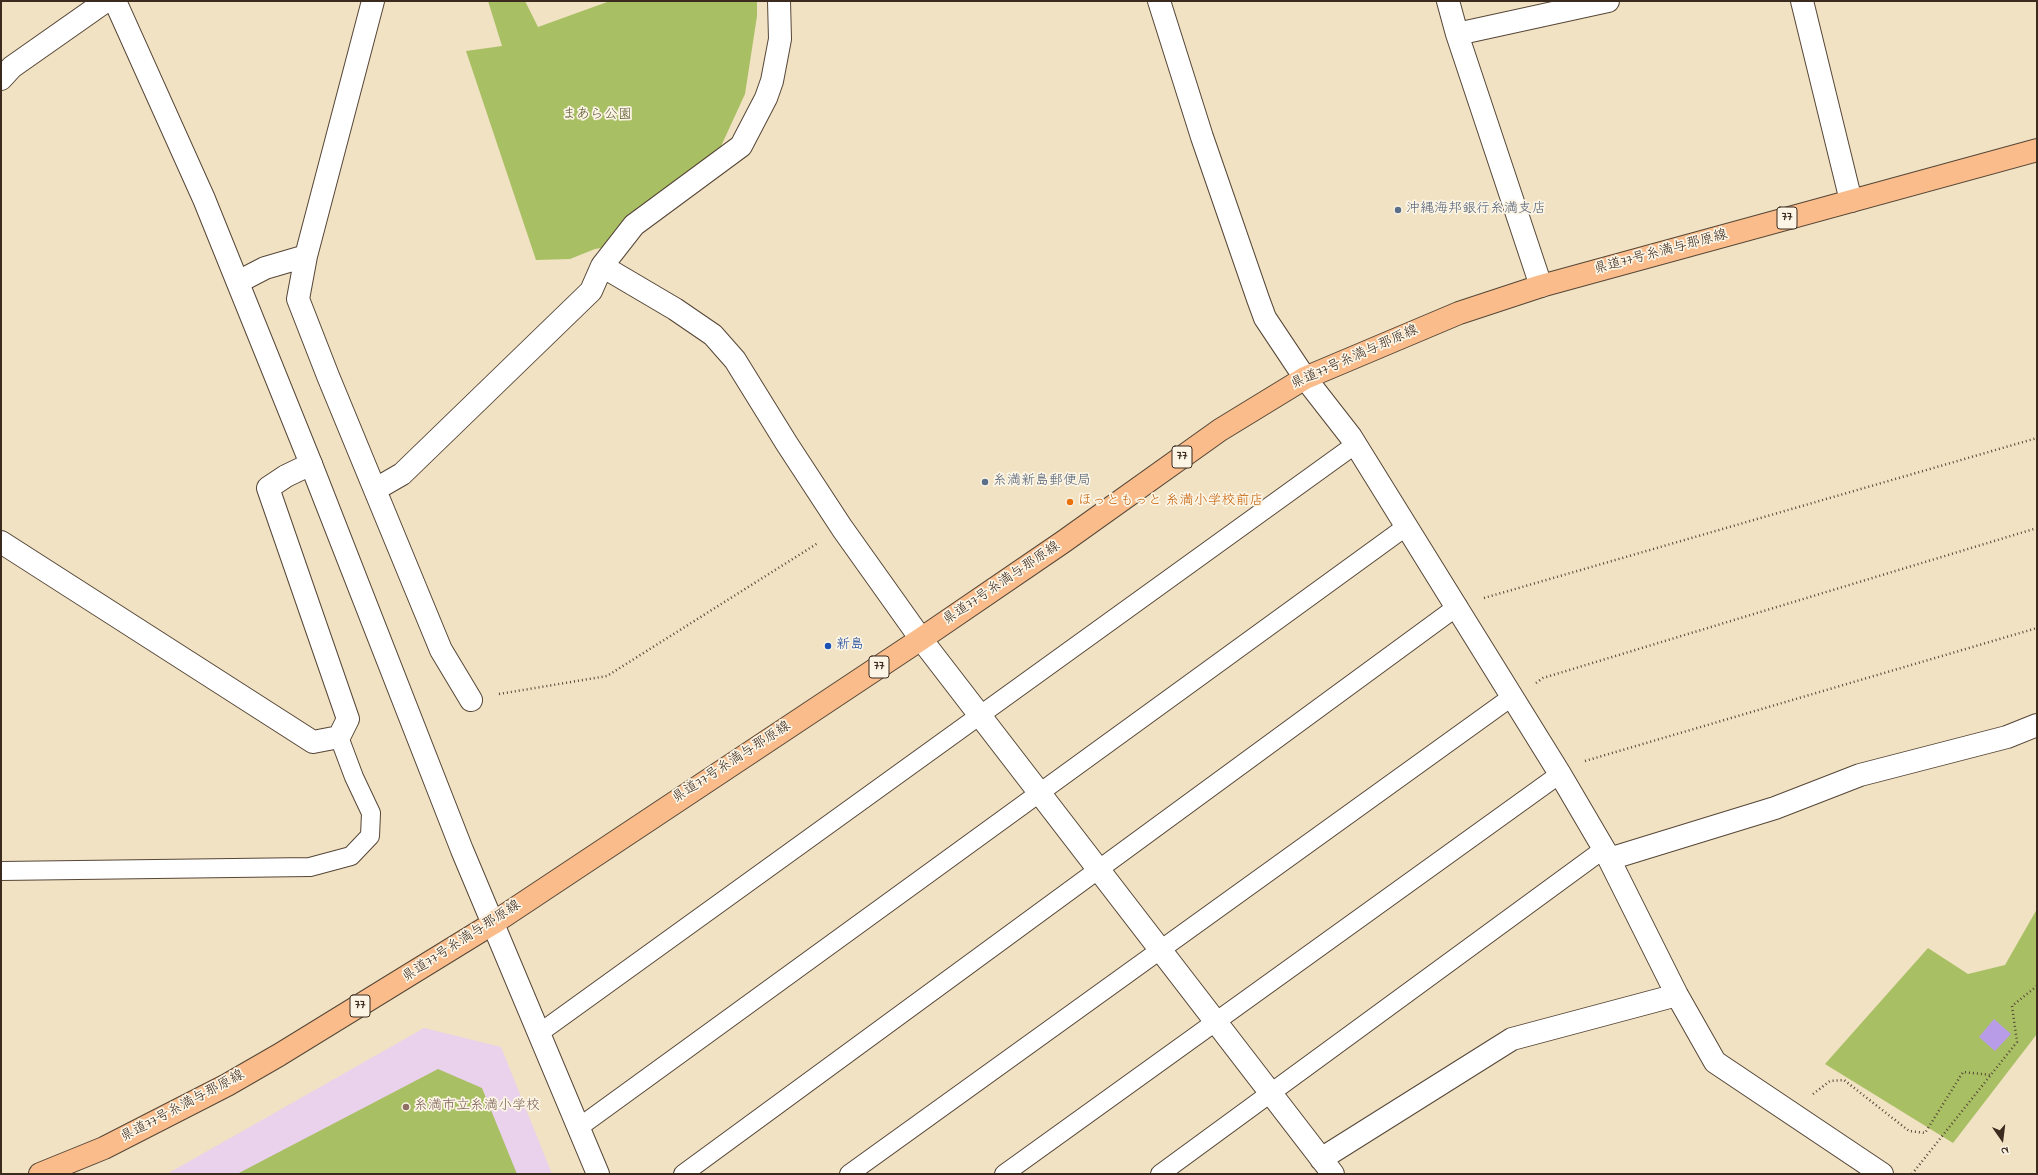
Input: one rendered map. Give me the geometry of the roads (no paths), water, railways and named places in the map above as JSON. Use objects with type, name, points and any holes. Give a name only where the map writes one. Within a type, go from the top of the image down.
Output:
[{"type":"main road","name":"県道77号糸満与那原線","points":[[40,1174],[104,1148],[227,1086],[492,924],[563,875],[921,639],[1063,542],[1220,430],[1305,378],[1459,313],[1541,286],[2036,151]]},
{"type":"street","points":[[5,70],[106,1]]},
{"type":"street","points":[[115,1],[204,199],[311,464],[492,924],[598,1174]]},
{"type":"street","points":[[374,1],[306,256],[298,299],[328,376],[376,489],[441,650],[471,700]]},
{"type":"street","points":[[376,489],[402,474],[591,291],[602,266],[634,225],[741,146],[766,98],[772,81],[780,39],[779,1]]},
{"type":"street","points":[[1159,1],[1202,137],[1258,299],[1272,330],[1305,378],[1356,444],[1513,696],[1607,854],[1677,995],[1715,1062],[1882,1174]]},
{"type":"street","points":[[1448,1],[1457,34],[1541,286]]},
{"type":"street","points":[[1457,34],[1608,1]]},
{"type":"street","points":[[1802,1],[1851,201]]},
{"type":"street","points":[[238,282],[266,268],[306,256]]},
{"type":"street","points":[[602,266],[675,309],[714,335],[735,360],[787,444],[842,528],[921,639],[1162,949],[1271,1093],[1325,1169],[1512,1039],[1677,995]]},
{"type":"street","points":[[1,542],[313,742],[339,737],[348,719],[268,488],[286,476],[311,464]]},
{"type":"street","points":[[1607,854],[1775,808],[1860,775],[2007,737],[2037,725]]},
{"type":"lane","points":[[538,1034],[1356,444]]},
{"type":"lane","points":[[578,1128],[1039,791],[1407,526]]},
{"type":"lane","points":[[683,1174],[1458,606]]},
{"type":"lane","points":[[849,1174],[1513,696]]},
{"type":"lane","points":[[1,870],[310,867],[351,856],[370,836],[371,813],[354,777],[339,737]]},
{"type":"lane","points":[[1004,1174],[1560,774]]},
{"type":"lane","points":[[1160,1174],[1271,1093],[1607,854]]},
{"type":"place","name":"沖縄海邦銀行糸満支店","points":[[1398,210]]},
{"type":"place","name":"糸満新島郵便局","points":[[985,482]]},
{"type":"place","name":"ほっともっと 糸満小学校前店","points":[[1070,502]]},
{"type":"place","name":"新島","points":[[828,646]]},
{"type":"place","name":"糸満市立糸満小学校","points":[[406,1107]]},
{"type":"park label","name":"まあら公園","points":[[597,116]]}]
